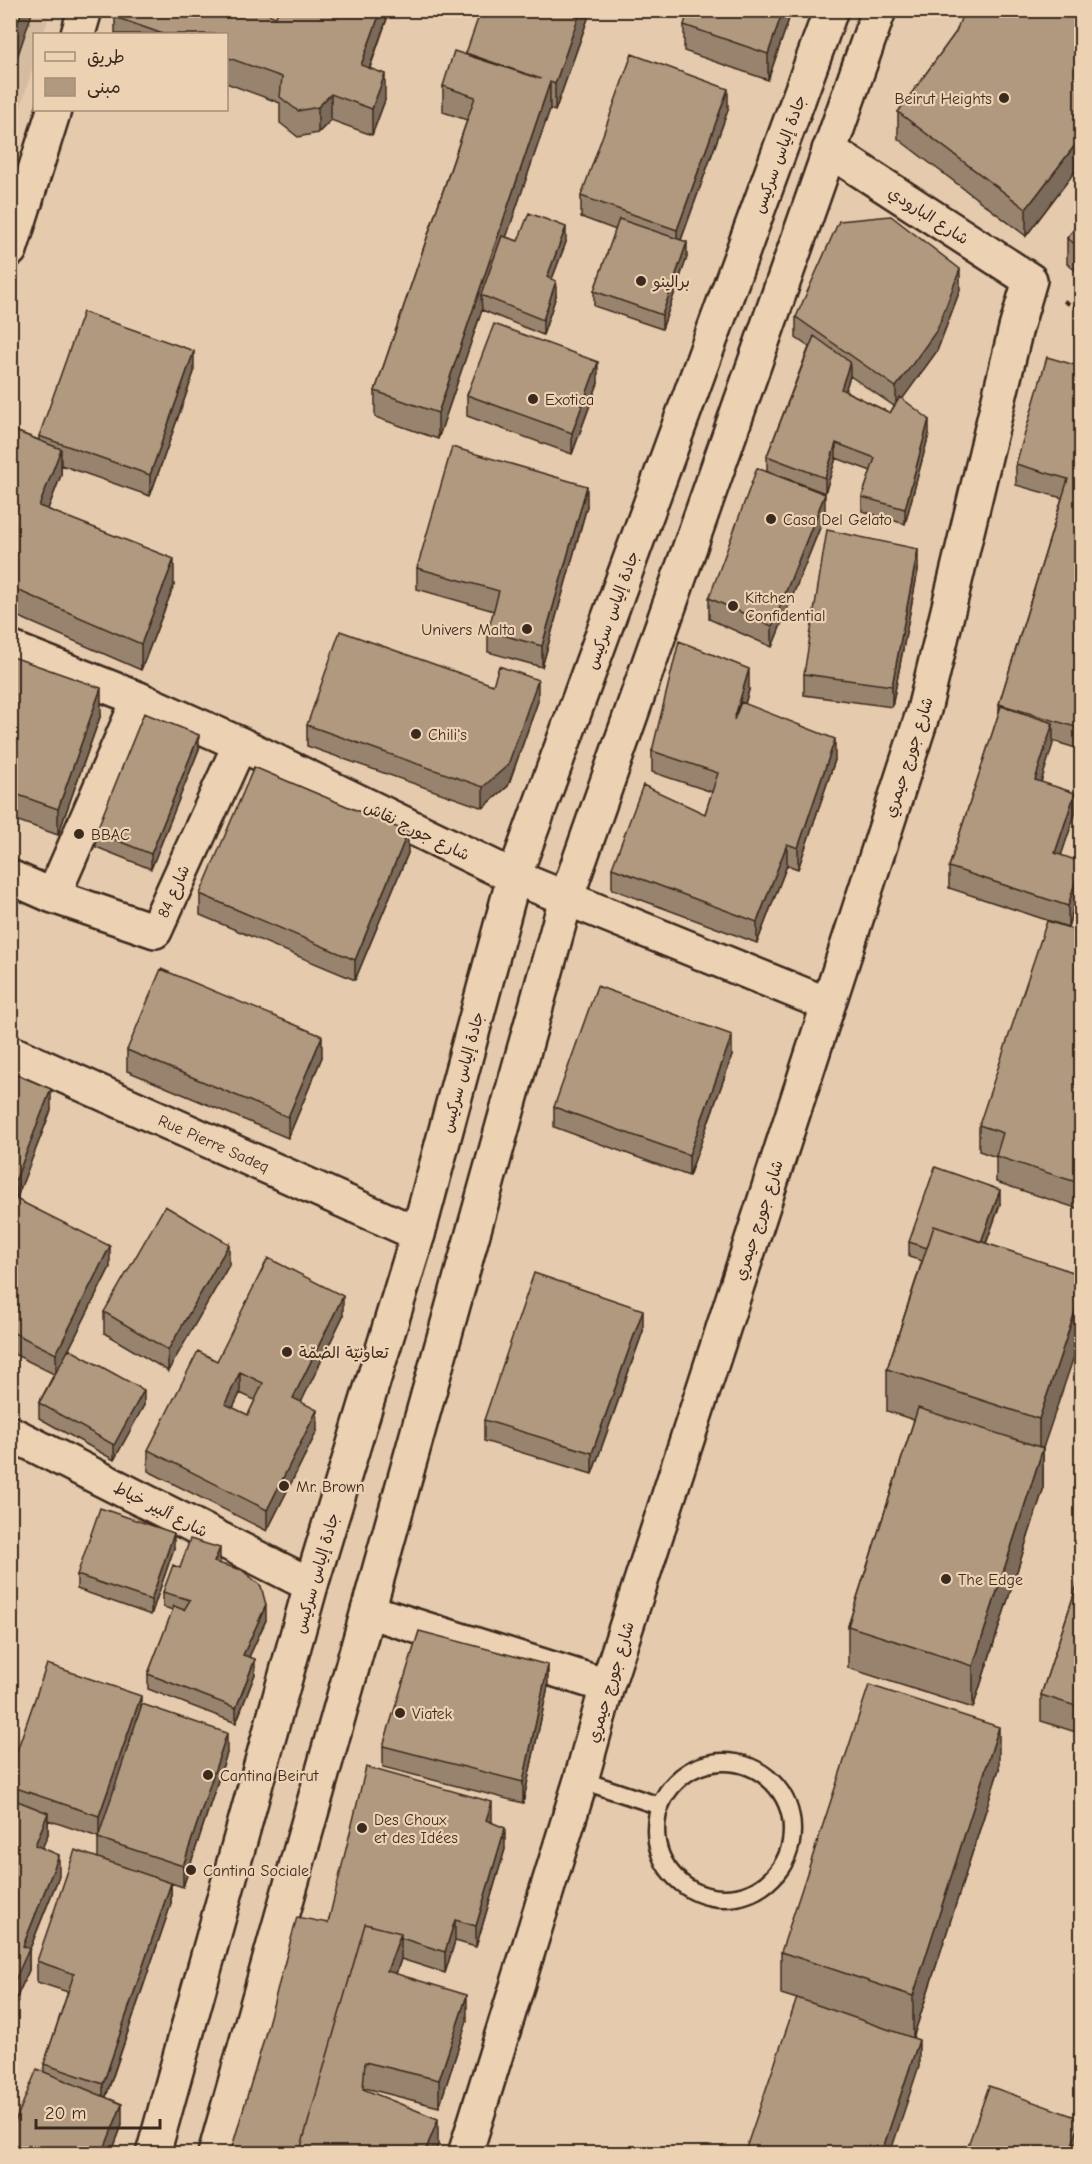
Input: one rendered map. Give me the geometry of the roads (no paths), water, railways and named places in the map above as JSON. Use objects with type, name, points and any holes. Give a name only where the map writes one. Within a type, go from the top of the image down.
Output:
[{"type":"street","points":[[78,33],[85,10]]},
{"type":"street","name":"جادة إلياس سركيس","points":[[153,2154],[312,1585],[418,1234],[514,877],[831,10]]},
{"type":"street","points":[[215,2154],[566,899],[879,10]]},
{"type":"street","points":[[10,250],[18,197],[54,111]]},
{"type":"street","name":"شارع البارودي","points":[[829,150],[1030,280]]},
{"type":"street","name":"شارع جورج حيمري","points":[[465,2154],[581,1780],[607,1686],[924,710],[1016,328],[1030,280]]},
{"type":"street","name":"شارع جورج نقاش","points":[[10,648],[139,699],[240,744],[514,877],[827,1004]]},
{"type":"street","points":[[52,896],[139,699]]},
{"type":"street","name":"شارع 84","points":[[10,877],[52,896],[155,931],[240,744]]},
{"type":"street","name":"Rue Pierre Sadeq","points":[[10,1052],[418,1234]]},
{"type":"street","name":"شارع ألبير خياط","points":[[10,1433],[312,1585]]},
{"type":"street","points":[[368,1611],[607,1686]]},
{"type":"lane","points":[[733,1762],[754,1768],[773,1781],[786,1800],[793,1821],[792,1844],[783,1865],[769,1883],[749,1894],[728,1899],[704,1896],[684,1887],[668,1870],[658,1850],[655,1828],[660,1806],[671,1786],[689,1771],[710,1763],[733,1762]]},
{"type":"lane","points":[[581,1780],[660,1806]]},
{"type":"place","name":"Beirut Heights","points":[[1004,98]]},
{"type":"place","name":"برالينو","points":[[641,281]]},
{"type":"place","name":"Exotica","points":[[533,399]]},
{"type":"place","name":"Casa Del Gelato","points":[[771,519]]},
{"type":"place","name":"Kitchen Confidential","points":[[733,606]]},
{"type":"place","name":"Univers Malta","points":[[527,629]]},
{"type":"place","name":"Chili's","points":[[416,734]]},
{"type":"place","name":"BBAC","points":[[79,834]]},
{"type":"place","name":"تعاونيّة الضمّة","points":[[287,1352]]},
{"type":"place","name":"Mr. Brown","points":[[284,1486]]},
{"type":"place","name":"The Edge","points":[[946,1579]]},
{"type":"place","name":"Viatek","points":[[400,1713]]},
{"type":"place","name":"Cantina Beirut","points":[[208,1775]]},
{"type":"place","name":"Des Choux et des Idées","points":[[362,1828]]},
{"type":"place","name":"Cantina Sociale","points":[[191,1870]]}]
